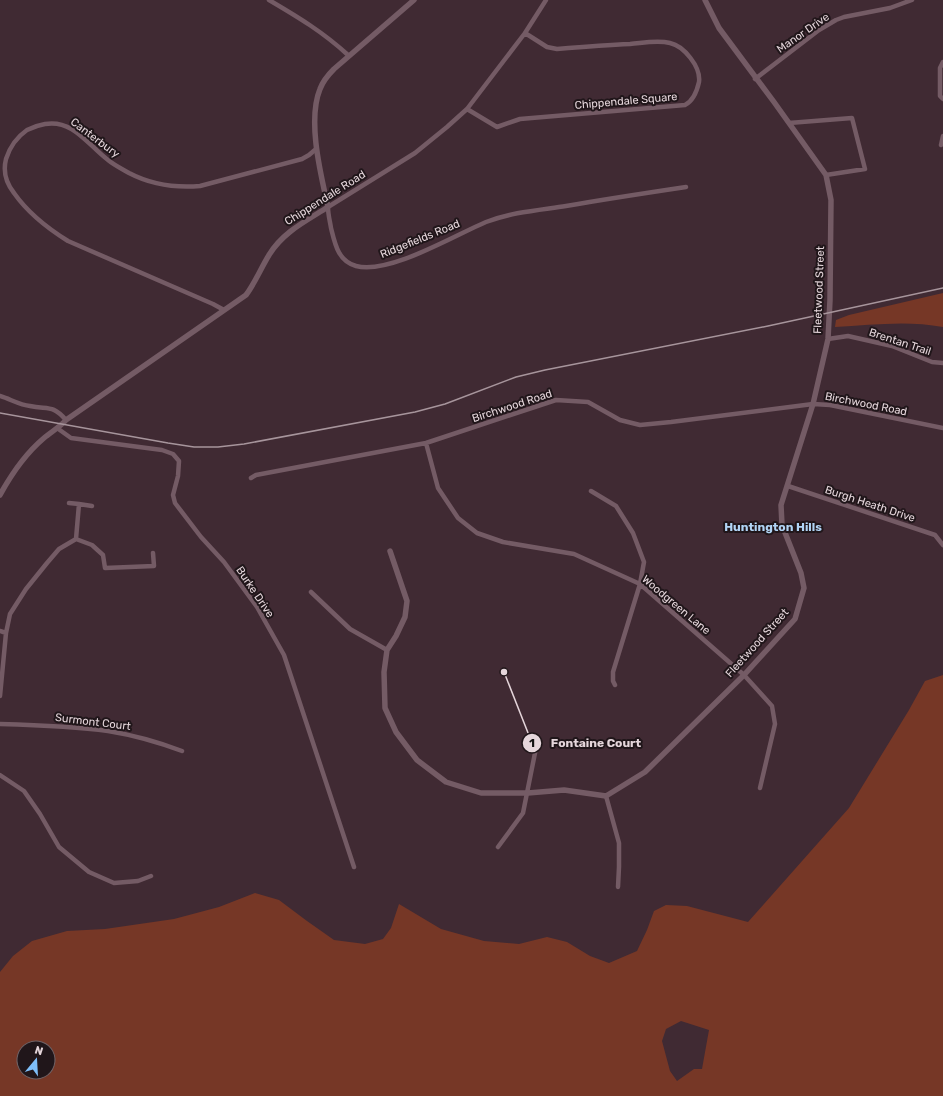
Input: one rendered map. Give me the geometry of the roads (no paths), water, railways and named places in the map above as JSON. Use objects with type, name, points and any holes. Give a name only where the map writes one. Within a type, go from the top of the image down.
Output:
[{"type":"street","points":[[269,0],[318,29],[348,55]]},
{"type":"street","name":"Ridgefields Road","points":[[414,0],[348,55],[324,81],[317,97],[315,116],[316,149],[328,207],[328,218],[337,251],[342,258],[349,263],[367,268],[378,267],[406,258],[500,217],[686,187]]},
{"type":"street","name":"Chippendale Road","points":[[0,495],[18,464],[44,437],[66,420],[246,295],[253,286],[269,254],[282,238],[294,228],[415,153],[448,127],[467,109],[525,34],[546,0]]},
{"type":"street","name":"Fleetwood Street","points":[[606,796],[645,772],[744,675],[794,619],[804,588],[801,573],[782,525],[781,505],[812,404],[828,339],[831,200],[826,175],[719,28],[704,0]]},
{"type":"street","name":"Manor Drive","points":[[755,79],[819,30],[836,20],[890,8],[912,0]]},
{"type":"street","name":"Chippendale Square","points":[[467,109],[497,128],[520,119],[686,105],[691,102],[698,86],[698,72],[692,61],[682,50],[672,43],[654,42],[557,49],[548,47],[525,34]]},
{"type":"street","points":[[943,62],[940,68],[940,96],[943,99]]},
{"type":"street","points":[[789,123],[852,118],[866,169],[826,175]]},
{"type":"street","name":"Canterbury","points":[[224,310],[68,241],[54,232],[27,210],[9,185],[6,176],[5,162],[11,147],[16,139],[30,128],[39,125],[57,123],[66,126],[78,134],[108,160],[130,173],[153,181],[190,187],[200,186],[302,159],[309,156],[316,149]]},
{"type":"street","points":[[941,145],[943,136]]},
{"type":"street","name":"Brentan Trail","points":[[828,339],[848,336],[892,346],[932,362],[943,363]]},
{"type":"street","points":[[0,396],[29,406],[51,408],[58,412],[66,420]]},
{"type":"street","name":"Birchwood Road","points":[[251,478],[256,474],[426,443],[556,400],[588,402],[620,420],[640,425],[812,404],[830,405],[943,428]]},
{"type":"street","name":"Burke Drive","points":[[57,428],[71,438],[162,450],[173,454],[179,461],[178,476],[173,496],[175,504],[201,537],[224,562],[257,607],[284,655],[354,867]]},
{"type":"street","name":"Woodgreen Lane","points":[[426,443],[438,488],[458,518],[477,533],[503,542],[574,554],[640,584],[744,675],[772,706],[775,724],[760,788]]},
{"type":"street","name":"Burgh Heath Drive","points":[[788,486],[935,535],[943,545]]},
{"type":"street","points":[[591,491],[616,506],[633,533],[644,562],[640,584],[613,672],[613,681],[615,685]]},
{"type":"street","points":[[69,503],[92,506]]},
{"type":"street","points":[[76,540],[79,504]]},
{"type":"street","points":[[0,696],[6,633],[10,614],[26,589],[60,549],[76,540],[92,545],[103,555],[105,568],[154,566],[153,553]]},
{"type":"street","points":[[390,551],[408,600],[404,617],[396,636],[387,650],[384,672],[385,708],[396,732],[417,760],[446,782],[481,793],[528,793],[564,790],[606,796],[619,843],[618,887]]},
{"type":"street","points":[[311,592],[350,629],[387,650]]},
{"type":"street","points":[[0,631],[6,633]]},
{"type":"street","name":"Surmont Court","points":[[0,724],[107,731],[150,740],[182,751]]},
{"type":"street","points":[[498,847],[523,813],[536,748]]},
{"type":"street","points":[[0,775],[24,791],[40,814],[58,847],[89,872],[114,883],[138,881],[151,876]]},
{"type":"railway","points":[[0,413],[194,447],[218,447],[244,444],[415,412],[445,404],[516,377],[545,370],[768,326],[943,288]]},
{"type":"place","name":"Fontaine Court","points":[[504,672]]},
{"type":"district","name":"Huntington Hills","points":[[773,527]]}]
